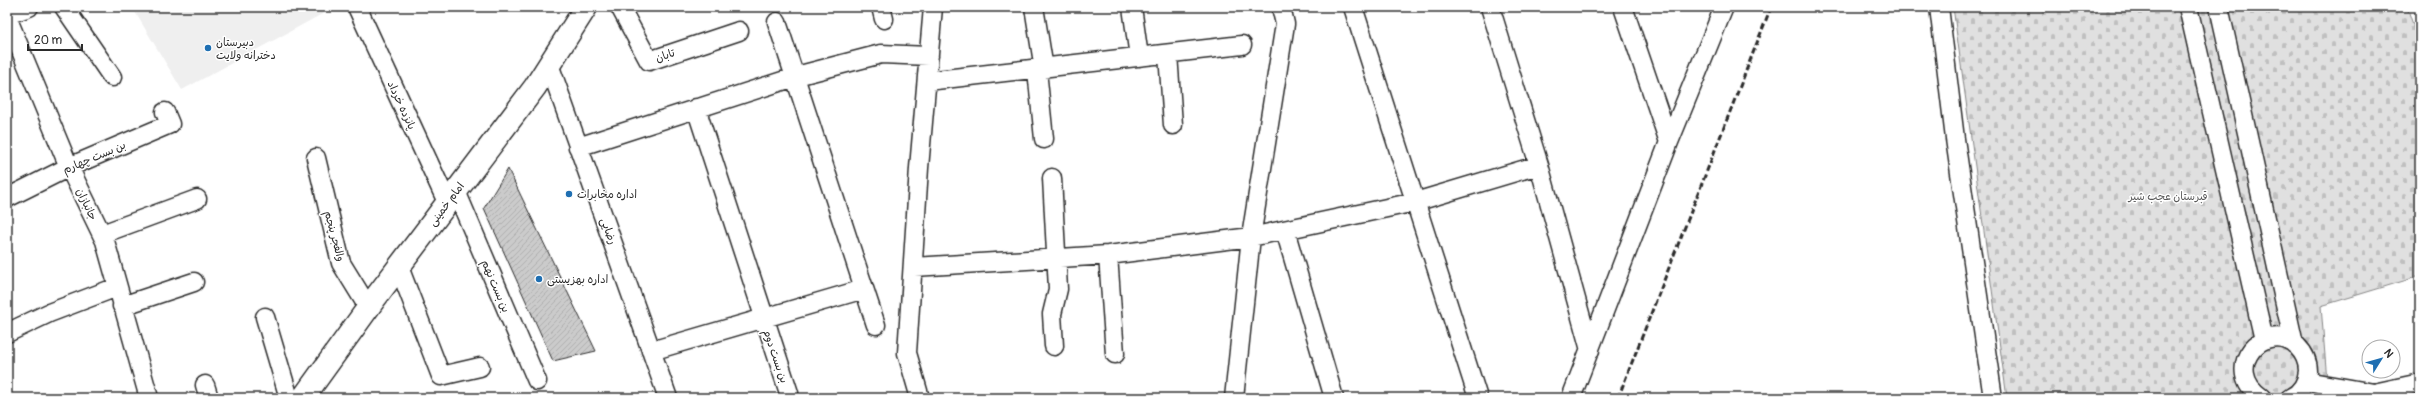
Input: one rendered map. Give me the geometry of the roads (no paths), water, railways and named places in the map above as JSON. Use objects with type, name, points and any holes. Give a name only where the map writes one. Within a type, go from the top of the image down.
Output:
[{"type":"main road","name":"امام خمینی","points":[[303,398],[368,307],[452,197],[549,64],[586,7]]},
{"type":"street","points":[[64,7],[112,77]]},
{"type":"street","name":"پانزده خرداد","points":[[357,7],[452,197]]},
{"type":"street","name":"تابان","points":[[620,7],[649,61],[738,31]]},
{"type":"street","points":[[920,398],[907,353],[933,7]]},
{"type":"street","points":[[1034,7],[1040,69],[1044,139]]},
{"type":"street","points":[[1132,7],[1139,57]]},
{"type":"street","points":[[1234,398],[1251,237],[1285,24],[1281,7]]},
{"type":"street","points":[[1353,7],[1478,398]]},
{"type":"street","points":[[1490,7],[1539,164],[1590,350]]},
{"type":"street","points":[[1623,7],[1669,142]]},
{"type":"street","points":[[1571,398],[1669,142],[1724,7]]},
{"type":"street","points":[[1939,7],[1955,139],[1992,398]]},
{"type":"street","points":[[2188,7],[2264,340]]},
{"type":"street","points":[[2220,7],[2294,344]]},
{"type":"street","points":[[7,16],[28,8]]},
{"type":"street","name":"جانبازان","points":[[7,16],[68,167],[102,234],[149,398]]},
{"type":"street","points":[[777,22],[797,76],[876,326]]},
{"type":"street","points":[[927,81],[1242,45]]},
{"type":"street","points":[[578,146],[797,76],[881,54],[929,56]]},
{"type":"street","points":[[1168,54],[1174,125]]},
{"type":"street","name":"رضایی","points":[[549,64],[668,398]]},
{"type":"street","name":"بن بست دوم","points":[[696,108],[763,318],[789,393]]},
{"type":"street","name":"بن بست چهارم","points":[[7,198],[68,167],[170,124],[165,112]]},
{"type":"street","name":"والفجر پنجم","points":[[316,158],[341,263],[368,307]]},
{"type":"street","points":[[914,267],[1108,255],[1251,237],[1415,202],[1539,164]]},
{"type":"street","points":[[1052,178],[1058,289],[1052,314],[1054,346]]},
{"type":"street","name":"بن بست نهم","points":[[452,197],[537,380]]},
{"type":"street","points":[[102,234],[197,199]]},
{"type":"street","points":[[1285,230],[1334,398]]},
{"type":"street","points":[[1108,255],[1115,354]]},
{"type":"street","points":[[399,267],[441,376],[480,367]]},
{"type":"street","points":[[122,306],[194,282]]},
{"type":"street","points":[[7,333],[50,313],[117,287]]},
{"type":"street","points":[[651,352],[864,289]]},
{"type":"street","points":[[266,317],[289,398]]},
{"type":"street","points":[[2262,398],[2248,385],[2245,375],[2245,364],[2248,354],[2264,340],[2274,338],[2285,339],[2294,344],[2302,351],[2307,360],[2306,381],[2301,390],[2290,398]]},
{"type":"street","points":[[2306,381],[2374,393],[2420,383]]},
{"type":"railway","points":[[1618,398],[1771,7]]},
{"type":"place","name":"دبیرستان دخترانه ولایت","points":[[208,48]]},
{"type":"place","name":"اداره مخابرات","points":[[569,194]]},
{"type":"place","name":"اداره بهزیستی","points":[[539,279]]},
{"type":"park label","name":"قبرستان عجب شیر","points":[[2168,196]]}]
